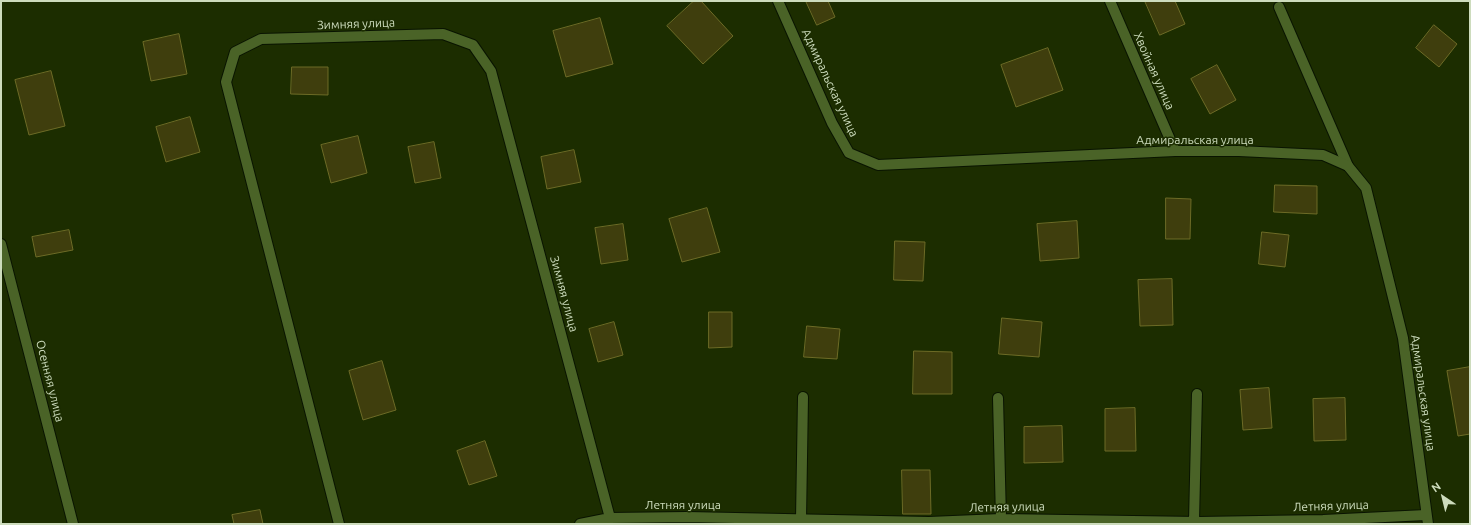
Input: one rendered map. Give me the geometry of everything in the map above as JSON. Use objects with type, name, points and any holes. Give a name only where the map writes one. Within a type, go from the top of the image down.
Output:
[{"type":"street","name":"Адмиральская улица","points":[[778,1],[832,123],[849,153],[878,165],[1175,151],[1239,151],[1323,155],[1348,166],[1366,188],[1403,338],[1427,520]]},
{"type":"street","name":"Хвойная улица","points":[[1110,1],[1175,151]]},
{"type":"street","points":[[1279,7],[1348,166]]},
{"type":"street","name":"Зимняя улица","points":[[339,524],[226,82],[235,52],[261,39],[444,34],[473,45],[491,71],[610,518]]},
{"type":"street","name":"Осенняя улица","points":[[1,244],[73,524]]},
{"type":"street","points":[[1197,394],[1197,522]]},
{"type":"street","points":[[801,519],[803,397]]},
{"type":"street","points":[[998,398],[1001,519]]},
{"type":"street","name":"Летняя улица","points":[[580,524],[610,518],[687,520],[801,519],[929,523],[1001,519],[1197,522],[1427,520]]},
{"type":"building","points":[[694,1],[701,1],[733,36],[703,64],[667,26]]},
{"type":"building","points":[[806,1],[828,1],[835,17],[817,25]]},
{"type":"building","points":[[1145,1],[1175,1],[1185,24],[1160,35]]},
{"type":"building","points":[[600,18],[613,64],[566,77],[553,31]]},
{"type":"building","points":[[1434,25],[1457,44],[1439,67],[1416,48]]},
{"type":"building","points":[[179,34],[187,74],[151,81],[143,42]]},
{"type":"building","points":[[1048,48],[1063,90],[1016,107],[1001,65]]},
{"type":"building","points":[[1217,65],[1236,100],[1210,114],[1191,79]]},
{"type":"building","points":[[292,67],[328,67],[328,95],[291,94]]},
{"type":"building","points":[[51,71],[65,126],[29,135],[15,80]]},
{"type":"building","points":[[190,117],[200,152],[166,162],[156,127]]},
{"type":"building","points":[[358,136],[367,173],[331,183],[321,145]]},
{"type":"building","points":[[434,142],[441,178],[415,183],[408,147]]},
{"type":"building","points":[[574,150],[581,182],[547,189],[541,157]]},
{"type":"building","points":[[1275,185],[1317,186],[1317,214],[1274,212]]},
{"type":"building","points":[[1166,198],[1191,199],[1190,239],[1166,239]]},
{"type":"building","points":[[707,208],[720,252],[682,262],[669,219]]},
{"type":"building","points":[[1077,221],[1079,258],[1040,261],[1037,224]]},
{"type":"building","points":[[623,224],[628,260],[601,264],[595,228]]},
{"type":"building","points":[[69,230],[73,250],[36,257],[32,237]]},
{"type":"building","points":[[1262,232],[1289,235],[1285,267],[1259,264]]},
{"type":"building","points":[[895,241],[925,242],[923,281],[894,280]]},
{"type":"building","points":[[1172,279],[1173,325],[1140,326],[1138,280]]},
{"type":"building","points":[[709,312],[732,312],[732,347],[709,348]]},
{"type":"building","points":[[1002,318],[1042,322],[1039,357],[999,354]]},
{"type":"building","points":[[614,322],[623,355],[598,362],[589,329]]},
{"type":"building","points":[[807,326],[840,329],[837,359],[804,357]]},
{"type":"building","points":[[914,351],[952,352],[952,394],[913,394]]},
{"type":"building","points":[[382,361],[396,410],[363,420],[349,371]]},
{"type":"building","points":[[1470,367],[1470,434],[1458,436],[1447,371]]},
{"type":"building","points":[[1269,388],[1272,428],[1243,430],[1240,390]]},
{"type":"building","points":[[1345,398],[1346,440],[1314,441],[1313,399]]},
{"type":"building","points":[[1135,408],[1136,451],[1105,451],[1105,409]]},
{"type":"building","points":[[1062,426],[1063,462],[1024,463],[1024,427]]},
{"type":"building","points":[[485,441],[497,476],[469,485],[457,451]]},
{"type":"building","points":[[902,470],[930,470],[931,514],[903,514]]},
{"type":"building","points":[[260,510],[263,524],[234,524],[232,515]]}]
